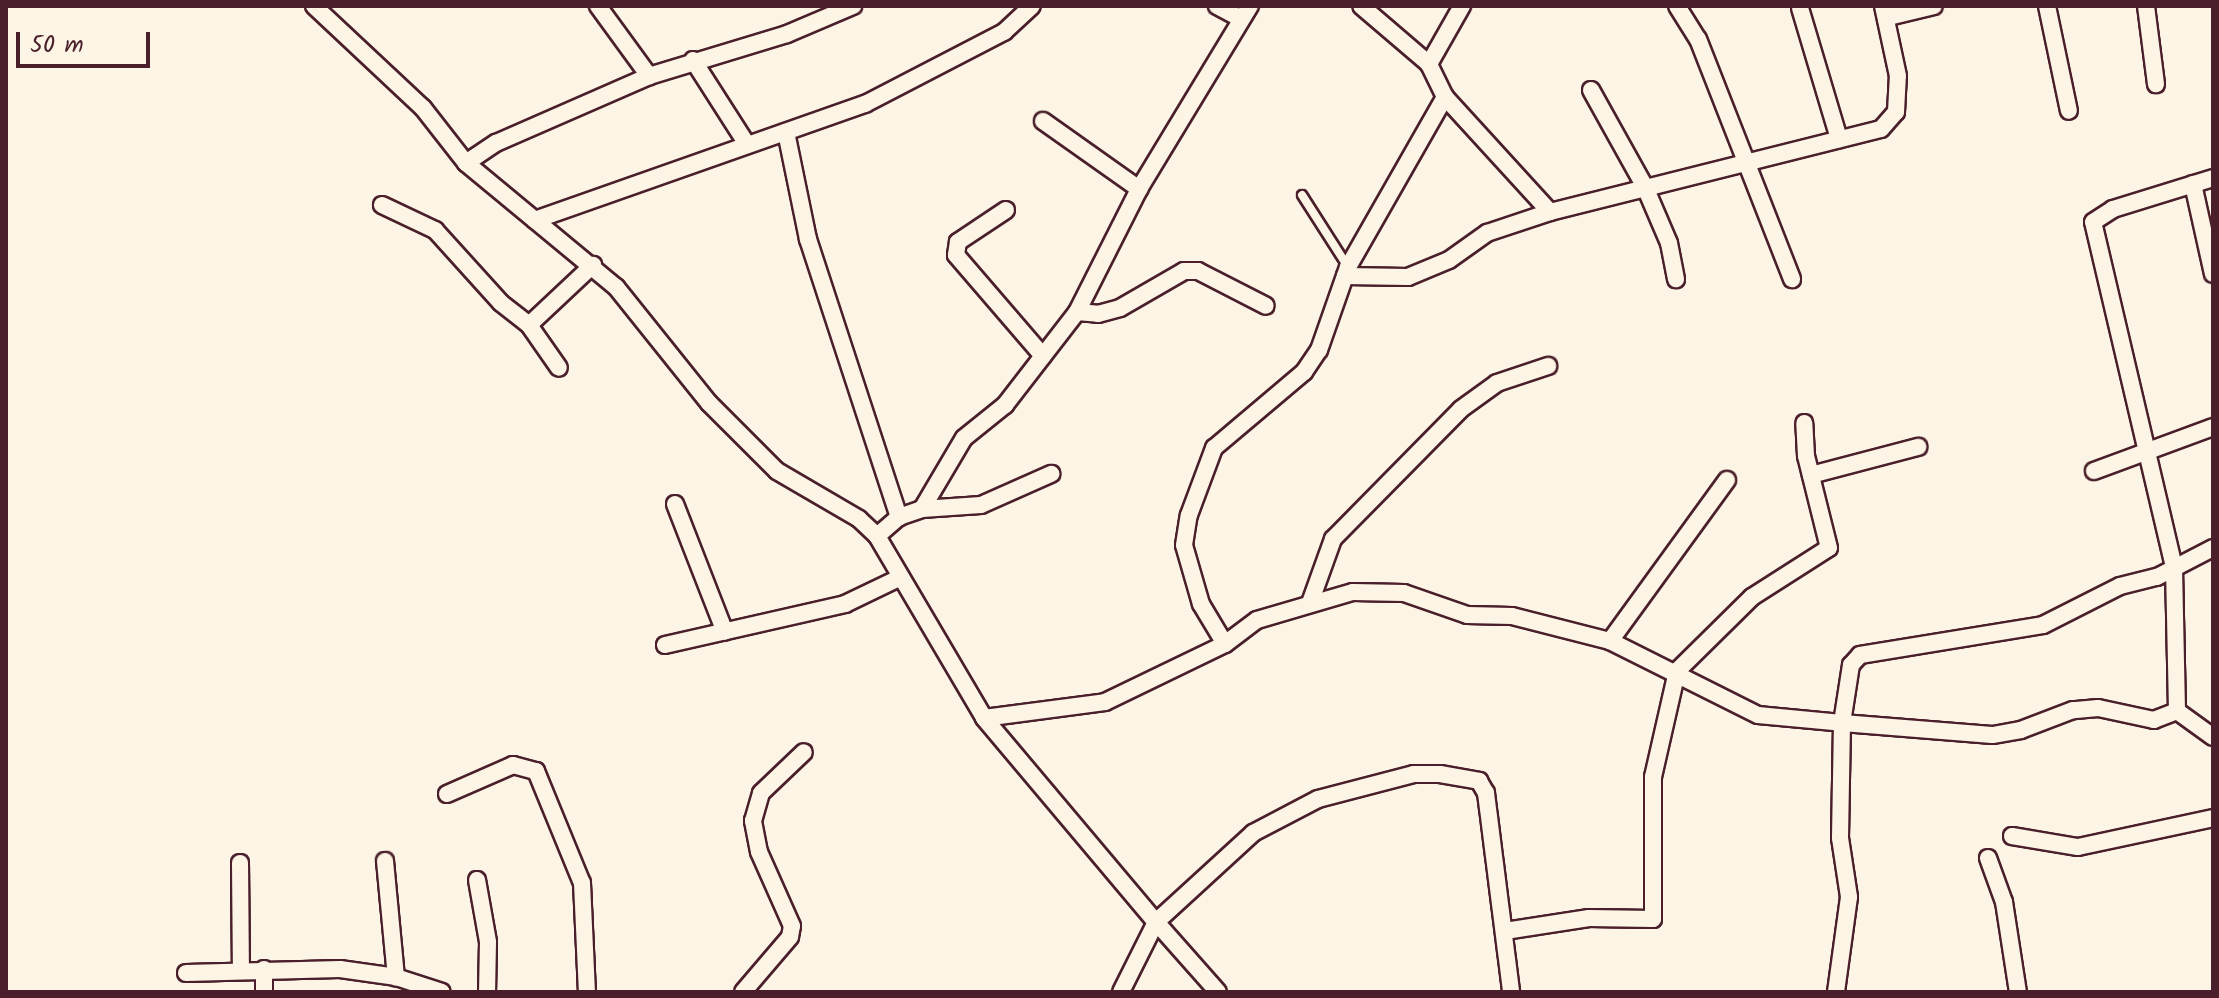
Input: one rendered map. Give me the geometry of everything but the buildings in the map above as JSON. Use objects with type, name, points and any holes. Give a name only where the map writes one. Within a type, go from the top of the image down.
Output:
[{"type":"street","points":[[314,6],[423,108],[466,163],[593,265],[709,403],[777,471],[859,519],[877,536],[984,718],[1218,992]]},
{"type":"street","points":[[598,6],[649,76]]},
{"type":"street","points":[[466,163],[496,143],[649,76],[693,60],[787,34],[853,6]]},
{"type":"street","points":[[535,220],[746,143],[865,104],[1004,32],[1032,6]]},
{"type":"street","points":[[922,509],[964,438],[1005,405],[1077,312],[1139,189],[1245,12],[1217,6]]},
{"type":"street","points":[[1361,6],[1429,64],[1445,97],[1550,212]]},
{"type":"street","points":[[1429,64],[1462,6]]},
{"type":"street","points":[[1677,6],[1698,39],[1742,160],[1792,279]]},
{"type":"street","points":[[1346,272],[1408,277],[1449,260],[1487,233],[1550,212],[1742,160],[1881,129],[1896,112],[1898,76],[1885,11],[1934,6]]},
{"type":"street","points":[[2047,6],[2069,111]]},
{"type":"street","points":[[2146,6],[2156,84]]},
{"type":"street","points":[[1800,8],[1839,139]]},
{"type":"street","points":[[693,60],[746,143]]},
{"type":"street","points":[[1591,90],[1645,187],[1669,243],[1676,279]]},
{"type":"street","points":[[1225,644],[1201,604],[1184,545],[1189,515],[1214,448],[1304,372],[1319,350],[1346,272],[1445,97]]},
{"type":"street","points":[[1043,121],[1139,189]]},
{"type":"street","points":[[786,132],[808,239],[899,517]]},
{"type":"street","points":[[2177,711],[2174,567],[2093,222],[2113,209],[2213,178]]},
{"type":"street","points":[[2193,184],[2213,274]]},
{"type":"street","points":[[382,205],[435,230],[501,303],[529,325],[559,368]]},
{"type":"street","points":[[1006,210],[958,242],[956,255],[1043,356]]},
{"type":"street","points":[[529,325],[593,265]]},
{"type":"street","points":[[1077,312],[1098,314],[1120,308],[1184,271],[1198,271],[1266,306]]},
{"type":"street","points":[[1310,603],[1333,539],[1461,409],[1497,383],[1548,366]]},
{"type":"street","points":[[1505,931],[1589,918],[1653,919],[1653,777],[1677,671],[1752,597],[1826,555],[1827,527],[1811,475],[1804,423]]},
{"type":"street","points":[[2094,471],[2213,427]]},
{"type":"street","points":[[1811,475],[1918,447]]},
{"type":"street","points":[[877,536],[899,517],[922,509],[981,505],[1051,474]]},
{"type":"street","points":[[1610,641],[1727,480]]},
{"type":"street","points":[[675,504],[725,632]]},
{"type":"street","points":[[1836,992],[1849,897],[1840,838],[1842,723],[1851,665],[1860,655],[2043,625],[2072,615],[2120,586],[2174,567],[2213,548]]},
{"type":"street","points":[[665,645],[845,604],[901,577]]},
{"type":"street","points":[[984,718],[1105,702],[1225,644],[1257,620],[1353,592],[1404,593],[1467,615],[1512,616],[1610,641],[1677,671],[1758,715],[1992,735],[2021,730],[2073,710],[2098,708],[2154,720],[2177,711]]},
{"type":"street","points":[[2177,711],[2213,737]]},
{"type":"street","points":[[745,991],[790,937],[792,926],[759,852],[753,821],[761,793],[804,752]]},
{"type":"street","points":[[447,794],[513,765],[536,771],[582,883],[587,992]]},
{"type":"street","points":[[1121,992],[1156,922],[1253,833],[1318,799],[1414,774],[1440,774],[1479,781],[1486,793],[1511,992]]},
{"type":"street","points":[[2012,836],[2078,847],[2213,818]]},
{"type":"street","points":[[1988,858],[2004,902],[2018,992]]},
{"type":"street","points":[[385,861],[396,977]]},
{"type":"street","points":[[240,863],[241,969]]},
{"type":"street","points":[[477,880],[488,942],[487,992]]},
{"type":"street","points":[[186,973],[241,969],[340,969],[396,977],[442,992]]},
{"type":"street","points":[[264,969],[264,992]]},
{"type":"lane","points":[[1302,195],[1346,272]]}]
